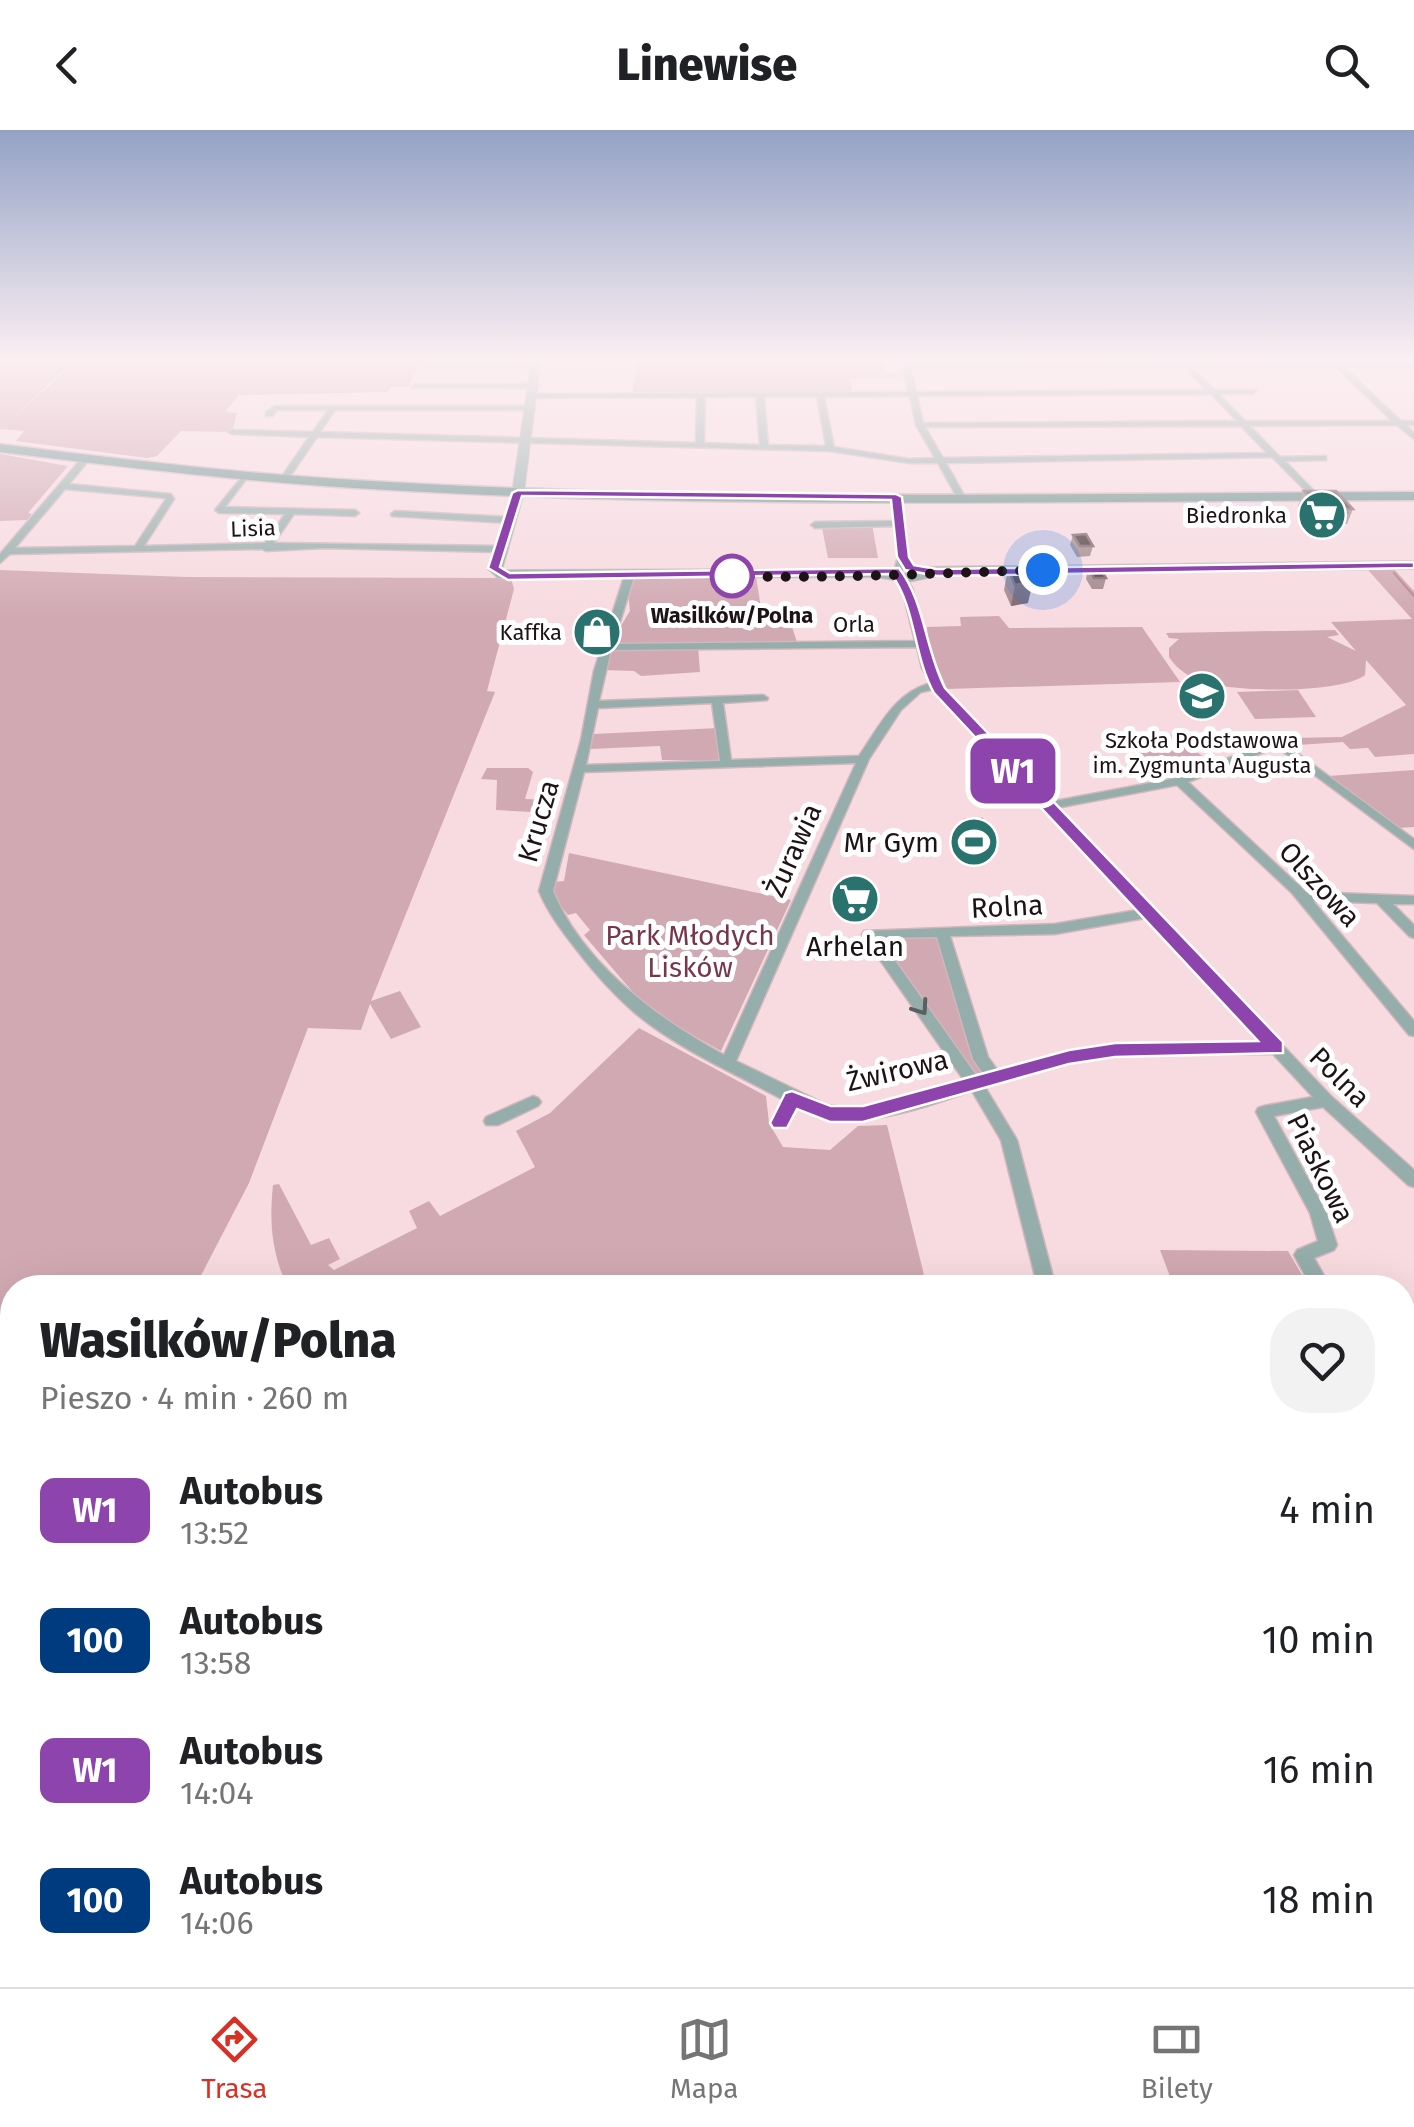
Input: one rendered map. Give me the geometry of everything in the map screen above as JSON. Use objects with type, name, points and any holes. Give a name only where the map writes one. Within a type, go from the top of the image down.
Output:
[{"type":"main road","points":[[0,448],[246,474],[518,493],[1414,496]]},
{"type":"street","points":[[286,476],[310,444]]},
{"type":"street","points":[[526,444],[518,493],[494,568],[508,576],[1414,565]]},
{"type":"street","points":[[690,444],[830,449],[940,461],[1323,458]]},
{"type":"street","points":[[829,444],[830,449]]},
{"type":"street","points":[[930,444],[961,497]]},
{"type":"street","points":[[1264,444],[1314,496]]},
{"type":"street","points":[[4,556],[85,460]]},
{"type":"street","points":[[246,474],[219,510],[355,513]]},
{"type":"street","points":[[62,486],[168,496],[170,499],[137,550]]},
{"type":"street","name":"Polna","points":[[896,497],[905,573],[921,644],[936,685],[1146,913],[1326,1100],[1414,1180]]},
{"type":"street","points":[[266,548],[291,511]]},
{"type":"street","points":[[395,514],[508,520]]},
{"type":"street","points":[[815,525],[900,523]]},
{"type":"street","name":"Lisia","points":[[4,556],[266,548],[500,549]]},
{"type":"street","name":"Krucza","points":[[628,577],[547,880],[548,898],[640,1009],[729,1060]]},
{"type":"street","name":"Orla","points":[[608,646],[921,644]]},
{"type":"street","name":"Żurawia","points":[[729,1060],[863,759],[898,708],[918,690],[936,685]]},
{"type":"street","points":[[594,704],[763,698]]},
{"type":"street","points":[[717,700],[726,764]]},
{"type":"street","points":[[1047,806],[1180,780],[1272,743],[1285,745],[1341,793],[1414,845]]},
{"type":"street","points":[[579,769],[863,759]]},
{"type":"street","name":"Olszowa","points":[[1180,780],[1302,896],[1414,1031]]},
{"type":"street","points":[[1302,896],[1414,900]]},
{"type":"street","points":[[1382,899],[1414,933]]},
{"type":"street","name":"Rolna","points":[[973,1082],[869,934],[1055,929],[1146,913]]},
{"type":"street","points":[[943,935],[982,1059],[993,1076]]},
{"type":"street","name":"Żwirowa","points":[[729,1060],[806,1106],[830,1114],[872,1113],[993,1076],[1115,1050],[1276,1048]]},
{"type":"street","name":"Żwirowa","points":[[973,1082],[1009,1140],[1045,1275]]},
{"type":"street","name":"Piaskowa","points":[[1315,1275],[1303,1255],[1328,1245],[1318,1212],[1264,1112],[1326,1100]]},
{"type":"street","points":[[492,1121],[533,1102]]},
{"type":"green space","points":[[36,444],[169,444],[157,456],[147,458]]},
{"type":"green space","points":[[0,454],[68,466],[28,513],[32,514],[27,520],[0,521]]},
{"type":"green space","points":[[872,524],[878,558],[828,558],[822,528]]},
{"type":"green space","points":[[1394,569],[1414,591],[1414,754],[1375,757],[1368,748],[1350,749],[1343,742],[1298,745],[1291,738],[1342,737],[1406,705],[1366,660],[1365,675],[1352,681],[1312,688],[1264,689],[1202,681],[1181,670],[1169,657],[1169,648],[1179,639],[1169,638],[1166,633],[1335,630],[1339,635],[1327,637],[1356,651],[1331,622],[1412,619],[1368,570]]},
{"type":"green space","points":[[0,570],[186,577],[511,578],[514,589],[487,691],[495,692],[371,1001],[400,991],[421,1027],[391,1039],[370,1004],[361,1030],[308,1028],[249,1183],[201,1275],[0,1275]]},
{"type":"green space","points":[[756,576],[763,621],[790,621],[797,642],[608,647],[630,611],[627,583],[633,577]]},
{"type":"green space","points":[[999,616],[1009,628],[1142,627],[1180,682],[947,689],[928,644],[927,627],[961,626],[960,617]]},
{"type":"green space","points":[[698,646],[700,672],[641,676],[634,671],[603,670],[612,649]]},
{"type":"green space","points":[[1298,690],[1316,717],[1255,719],[1237,692]]},
{"type":"green space","points":[[718,728],[718,761],[662,760],[660,746],[590,749],[594,734]]},
{"type":"green space","points":[[1165,731],[1207,759],[1150,777],[1124,733]]},
{"type":"green space","points":[[487,768],[528,768],[533,772],[525,799],[552,800],[550,813],[496,810],[497,780],[481,779]]},
{"type":"green space","points":[[1414,770],[1414,827],[1399,828],[1328,776]]},
{"type":"green space","name":"Park Młodych Lisków","points":[[569,853],[791,900],[721,1051],[648,1010],[584,935],[590,930],[576,913],[568,915],[553,896],[553,882],[564,881]]},
{"type":"green space","points":[[941,936],[982,1074],[974,1073],[874,937]]},
{"type":"green space","points":[[639,1028],[766,1096],[769,1123],[783,1147],[830,1150],[858,1126],[887,1125],[924,1275],[283,1275],[273,1238],[273,1185],[279,1184],[311,1245],[329,1238],[340,1259],[328,1265],[334,1270],[417,1228],[409,1211],[429,1201],[440,1216],[535,1167],[516,1131],[550,1113]]},
{"type":"green space","points":[[1160,1250],[1288,1251],[1302,1275],[1169,1275]]},
{"type":"building","points":[[1304,491],[1336,491],[1353,509],[1323,513]]},
{"type":"building","points":[[1086,534],[1093,546],[1080,546],[1073,535]]},
{"type":"building","points":[[1088,568],[1100,568],[1106,578],[1094,578]]},
{"type":"building","points":[[1008,569],[1027,569],[1033,581],[1015,585]]},
{"type":"building","points":[[982,819],[988,840],[971,840],[965,820]]},
{"type":"waterway","points":[[1394,573],[1414,596]]},
{"type":"bus line","name":"W1","points":[[780,1123],[781,1114],[792,1099],[830,1114],[872,1113],[993,1076],[1115,1050],[1276,1048],[939,690],[925,662],[908,588],[894,570],[874,574],[730,576],[498,574],[494,568],[518,493],[896,497],[903,557],[910,568],[937,572],[1414,565]]},
{"type":"place","name":"Biedronka","points":[[1322,515]]},
{"type":"place","name":"Wasilków/Polna","points":[[732,576]]},
{"type":"place","name":"Kaffka","points":[[597,632]]},
{"type":"place","name":"Szkoła Podstawowa im. Zygmunta Augusta","points":[[1202,696]]},
{"type":"place","name":"Mr Gym","points":[[974,842]]},
{"type":"place","name":"Arhelan","points":[[855,899]]},
{"type":"route","points":[[732,576],[874,574],[908,578],[937,572],[1043,570]]}]
